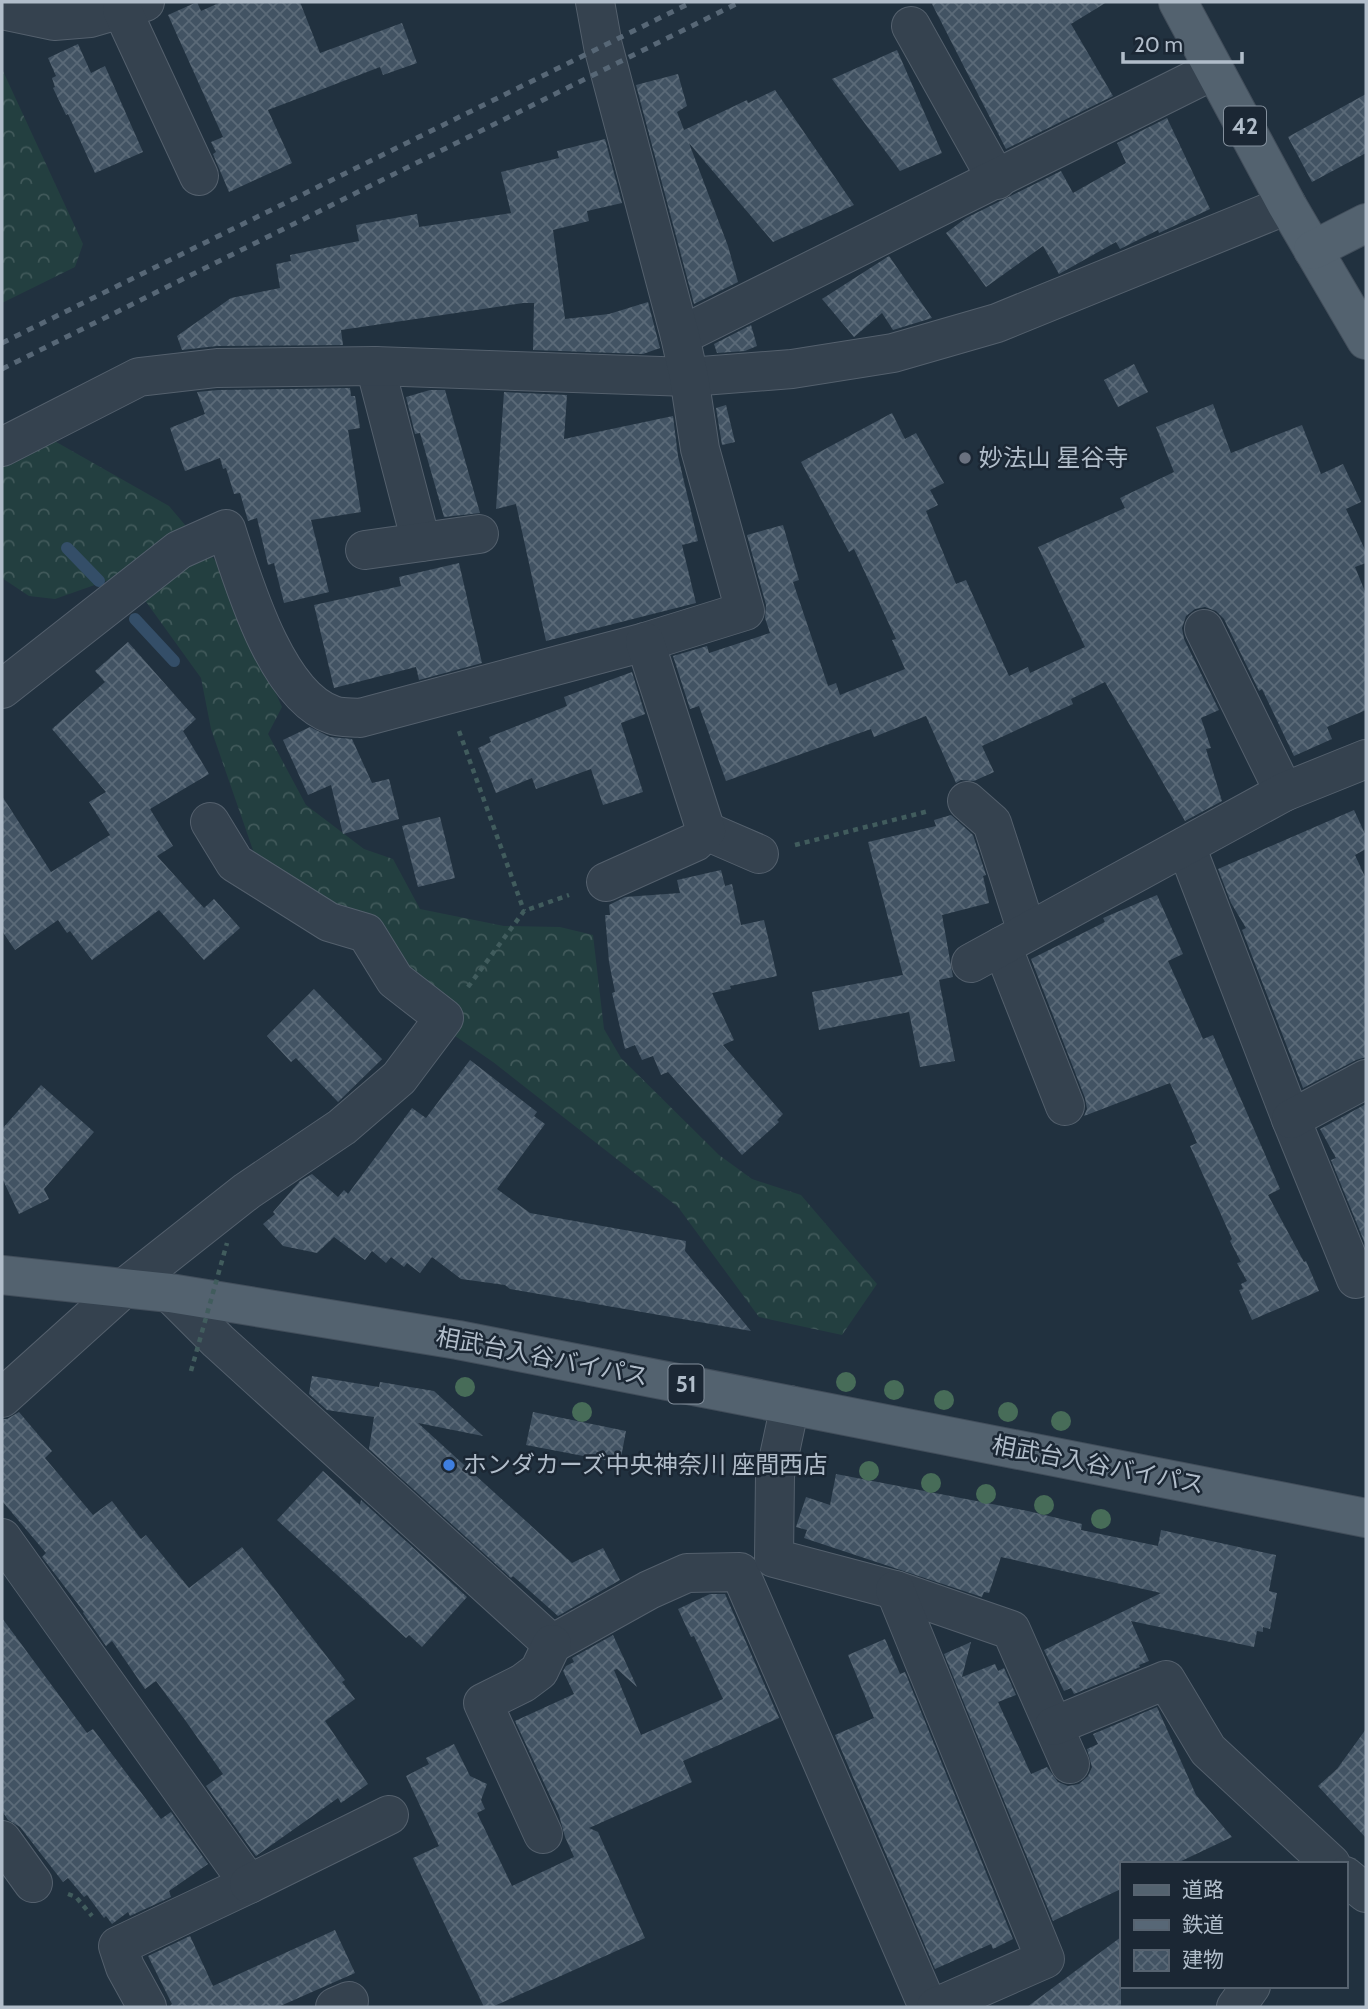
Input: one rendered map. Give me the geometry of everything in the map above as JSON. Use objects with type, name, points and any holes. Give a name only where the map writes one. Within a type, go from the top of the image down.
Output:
[{"type":"main road","name":"42","points":[[1178,2],[1287,205],[1366,340]]},
{"type":"main road","points":[[1313,250],[1366,223]]},
{"type":"main road","name":"相武台入谷バイパス","points":[[2,1275],[170,1293],[458,1340],[1366,1518]]},
{"type":"street","points":[[2,689],[178,550],[226,528],[248,596],[282,668],[308,699],[333,715],[360,718],[645,642],[745,611],[700,449],[680,336],[603,46],[595,2]]},
{"type":"street","points":[[2,10],[54,21],[90,18],[133,6],[199,176]]},
{"type":"street","points":[[911,26],[997,180]]},
{"type":"street","points":[[680,336],[1214,70]]},
{"type":"street","points":[[2,447],[139,377],[217,368],[375,366],[689,377],[792,369],[892,354],[997,323],[1287,205]]},
{"type":"street","points":[[375,366],[421,542]]},
{"type":"street","points":[[365,550],[479,534]]},
{"type":"street","points":[[1205,629],[1284,792]]},
{"type":"street","points":[[645,642],[706,831],[759,854]]},
{"type":"street","points":[[1000,947],[1284,792],[1366,759]]},
{"type":"street","points":[[967,801],[992,823],[1000,947],[1065,1106]]},
{"type":"street","points":[[2,1398],[124,1288],[247,1191],[342,1127],[399,1078],[444,1018],[395,981],[366,933],[329,922],[235,863],[210,822]]},
{"type":"street","points":[[606,883],[695,842],[706,831]]},
{"type":"street","points":[[1186,846],[1356,1279]]},
{"type":"street","points":[[1291,1119],[1366,1079]]},
{"type":"street","points":[[170,1293],[218,1341],[552,1644]]},
{"type":"street","points":[[790,1405],[775,1475],[774,1558],[895,1590],[1012,1630],[1070,1764]]},
{"type":"street","points":[[2,1538],[249,1884]]},
{"type":"street","points":[[543,1834],[483,1703],[523,1683],[539,1671],[552,1644],[649,1590],[687,1573],[740,1572],[928,2007]]},
{"type":"street","points":[[895,1590],[1045,1959],[936,2007]]},
{"type":"street","points":[[1054,1726],[1166,1680],[1208,1751],[1329,1862]]},
{"type":"street","points":[[147,2007],[125,1967],[118,1946],[389,1815]]},
{"type":"street","points":[[2,1840],[33,1883]]},
{"type":"street","points":[[1347,1878],[1366,1893]]},
{"type":"street","points":[[1236,2007],[1250,1988]]},
{"type":"path","points":[[447,696],[524,911]]},
{"type":"path","points":[[759,854],[967,801]]},
{"type":"path","points":[[444,1018],[524,911],[606,883]]},
{"type":"path","points":[[191,1371],[227,1243]]},
{"type":"path","points":[[33,1883],[76,1897],[118,1946]]},
{"type":"green space","points":[[2,69],[83,244],[75,267],[2,303]]},
{"type":"green space","points":[[51,439],[169,506],[219,565],[282,707],[268,734],[306,805],[364,849],[393,859],[420,909],[504,926],[560,927],[593,935],[604,1029],[621,1058],[719,1155],[752,1179],[801,1195],[877,1284],[842,1335],[759,1317],[678,1207],[493,1062],[391,992],[355,930],[254,853],[211,729],[201,678],[126,574],[55,599],[29,596],[2,578],[2,461]]},
{"type":"building","points":[[197,2],[201,11],[221,2],[300,2],[320,53],[402,23],[417,63],[383,75],[380,67],[268,110],[292,163],[229,192],[213,154],[216,152],[211,142],[223,137],[168,15]]},
{"type":"building","points":[[931,2],[1107,2],[1071,24],[1113,96],[1006,149]]},
{"type":"building","points":[[78,44],[91,73],[105,66],[143,152],[95,173],[53,88],[52,78],[56,76],[48,58]]},
{"type":"building","points":[[897,50],[942,153],[900,171],[832,79]]},
{"type":"building","points":[[678,74],[687,106],[677,112],[684,130],[747,100],[748,103],[775,90],[854,205],[773,242],[689,143],[728,246],[738,282],[694,304],[636,85]]},
{"type":"building","points":[[1366,94],[1366,153],[1312,182],[1288,137]]},
{"type":"building","points":[[1167,118],[1210,209],[1120,249],[1116,242],[1059,274],[1043,246],[986,287],[946,233],[966,218],[1061,171],[1073,193],[1126,163],[1117,143]]},
{"type":"building","points":[[605,139],[622,203],[587,211],[589,221],[553,230],[565,319],[609,314],[648,302],[660,348],[643,354],[533,350],[534,303],[523,303],[341,330],[343,345],[217,346],[182,350],[177,336],[231,298],[280,288],[276,264],[291,261],[290,255],[359,241],[356,225],[417,214],[419,227],[511,213],[501,172],[559,158],[557,151]]},
{"type":"building","points":[[889,256],[932,318],[893,330],[882,313],[854,337],[822,299]]},
{"type":"building","points":[[751,325],[757,346],[745,351],[717,353],[714,344]]},
{"type":"building","points":[[1134,364],[1148,392],[1118,407],[1104,380]]},
{"type":"building","points":[[350,388],[351,396],[355,396],[360,428],[348,430],[361,512],[311,520],[329,592],[284,603],[274,563],[268,565],[257,518],[248,521],[240,493],[234,494],[220,458],[185,471],[170,428],[205,414],[197,392]]},
{"type":"building","points":[[430,390],[445,390],[480,513],[444,517],[420,433],[415,434],[406,397]]},
{"type":"building","points":[[504,392],[567,395],[564,439],[673,416],[678,456],[698,541],[682,545],[696,603],[546,641],[516,504],[496,509]]},
{"type":"building","points":[[1213,404],[1231,453],[1302,425],[1321,474],[1343,464],[1361,502],[1346,509],[1366,552],[1366,563],[1355,567],[1366,594],[1366,710],[1327,727],[1332,739],[1294,756],[1224,619],[1216,611],[1205,607],[1195,609],[1186,616],[1182,628],[1184,639],[1219,710],[1201,718],[1211,748],[1206,749],[1222,801],[1185,821],[1105,682],[1071,699],[1073,704],[982,746],[994,772],[974,781],[961,780],[956,783],[926,716],[874,737],[871,729],[726,781],[699,706],[690,709],[673,656],[707,646],[709,653],[770,633],[765,618],[766,605],[747,535],[783,525],[799,580],[793,582],[828,686],[836,683],[840,695],[905,669],[892,640],[896,639],[854,549],[849,552],[801,462],[892,413],[905,439],[916,433],[944,483],[930,490],[938,505],[926,511],[956,584],[966,580],[1009,676],[1028,667],[1030,673],[1085,647],[1038,547],[1125,508],[1120,498],[1174,472],[1156,427]]},
{"type":"building","points":[[726,405],[735,442],[722,445],[716,408]]},
{"type":"building","points":[[459,563],[482,663],[419,680],[416,667],[334,688],[314,605],[401,586],[399,577]]},
{"type":"building","points":[[128,642],[196,719],[183,731],[209,774],[150,809],[173,846],[157,856],[204,908],[214,899],[240,928],[204,960],[159,910],[92,960],[58,920],[15,950],[2,931],[2,796],[51,872],[110,835],[89,802],[106,792],[52,729],[105,682],[95,671]]},
{"type":"building","points":[[632,672],[645,714],[621,723],[643,792],[603,805],[591,769],[536,789],[532,778],[496,793],[478,748],[491,742],[489,737],[567,706],[564,697]]},
{"type":"building","points":[[310,727],[330,737],[352,739],[372,783],[389,779],[399,819],[343,834],[331,785],[308,795],[283,740]]},
{"type":"building","points":[[1354,810],[1366,836],[1366,849],[1355,855],[1366,879],[1366,1057],[1303,1088],[1242,930],[1246,928],[1231,903],[1218,869]]},
{"type":"building","points":[[951,815],[973,835],[986,875],[983,876],[989,903],[942,915],[953,977],[939,980],[955,1061],[920,1067],[909,1012],[819,1030],[812,992],[903,975],[868,842],[936,826],[934,820]]},
{"type":"building","points":[[440,817],[455,878],[418,887],[402,826]]},
{"type":"building","points":[[721,870],[725,886],[732,884],[741,925],[764,920],[777,976],[730,986],[731,989],[712,993],[734,1040],[723,1045],[783,1114],[777,1120],[779,1122],[742,1155],[668,1072],[661,1075],[653,1056],[642,1060],[635,1045],[625,1049],[612,993],[615,992],[605,915],[610,915],[609,905],[625,897],[680,893],[677,880]]},
{"type":"building","points":[[1157,895],[1183,954],[1168,961],[1203,1039],[1213,1035],[1280,1189],[1268,1195],[1304,1262],[1306,1261],[1319,1291],[1252,1320],[1239,1290],[1243,1289],[1241,1284],[1247,1281],[1237,1263],[1241,1262],[1190,1146],[1197,1143],[1170,1083],[1084,1116],[1087,1109],[1085,1098],[1031,959],[1105,922],[1103,918]]},
{"type":"building","points":[[314,989],[382,1059],[338,1102],[296,1058],[291,1062],[267,1036]]},
{"type":"building","points":[[470,1060],[537,1112],[534,1116],[545,1124],[497,1189],[530,1213],[686,1241],[685,1251],[751,1331],[461,1279],[432,1257],[420,1273],[407,1263],[404,1267],[391,1257],[386,1263],[372,1251],[365,1260],[334,1237],[317,1253],[283,1246],[263,1224],[275,1214],[273,1212],[300,1181],[312,1174],[338,1197],[344,1190],[348,1194],[412,1108],[426,1118]]},
{"type":"building","points":[[41,1085],[94,1132],[44,1189],[49,1199],[19,1214],[2,1178],[2,1129]]},
{"type":"building","points":[[1366,1104],[1366,1246],[1331,1160],[1336,1158],[1320,1129]]},
{"type":"building","points":[[312,1376],[379,1387],[380,1382],[434,1391],[483,1436],[418,1423],[572,1563],[603,1548],[620,1580],[558,1616],[513,1576],[511,1578],[369,1449],[374,1417],[327,1410],[309,1394]]},
{"type":"building","points":[[19,1412],[52,1451],[45,1458],[93,1515],[112,1501],[141,1539],[146,1535],[189,1588],[242,1547],[345,1680],[342,1682],[355,1699],[325,1721],[368,1784],[341,1803],[338,1798],[256,1856],[206,1786],[223,1774],[185,1720],[156,1681],[145,1689],[112,1641],[106,1646],[42,1557],[46,1553],[2,1501],[2,1419]]},
{"type":"building","points":[[533,1412],[626,1431],[620,1463],[526,1445]]},
{"type":"building","points":[[323,1471],[360,1505],[361,1500],[467,1597],[422,1647],[409,1635],[406,1638],[277,1520]]},
{"type":"building","points":[[836,1474],[1028,1511],[1082,1524],[1081,1530],[1158,1546],[1161,1530],[1276,1555],[1269,1591],[1277,1593],[1270,1629],[1263,1627],[1263,1632],[1257,1631],[1254,1647],[1131,1621],[1149,1661],[1074,1694],[1071,1688],[1064,1691],[1044,1650],[1161,1593],[1001,1557],[989,1593],[984,1592],[982,1597],[804,1538],[807,1530],[796,1527],[806,1497],[830,1505]]},
{"type":"building","points":[[710,1594],[725,1594],[779,1718],[683,1761],[692,1782],[589,1828],[598,1832],[645,1938],[492,2007],[484,2007],[413,1858],[439,1846],[406,1776],[429,1764],[426,1758],[454,1744],[470,1776],[487,1784],[481,1800],[485,1809],[477,1813],[512,1886],[574,1857],[559,1815],[515,1721],[574,1694],[563,1671],[566,1666],[574,1662],[572,1658],[613,1635],[637,1687],[617,1669],[614,1670],[641,1735],[723,1699],[694,1636],[691,1637],[678,1609]]},
{"type":"building","points":[[2,1618],[87,1733],[93,1729],[161,1819],[171,1812],[208,1864],[169,1891],[171,1897],[130,1916],[128,1912],[112,1924],[68,1878],[63,1882],[20,1827],[8,1820],[2,1811]]},
{"type":"building","points":[[885,1639],[900,1674],[905,1672],[1013,1939],[993,1949],[991,1944],[935,1969],[835,1735],[874,1718],[848,1655]]},
{"type":"building","points":[[971,1642],[962,1677],[995,1664],[998,1671],[1004,1668],[1016,1695],[998,1702],[1031,1774],[1047,1767],[1058,1782],[1068,1786],[1079,1784],[1088,1776],[1092,1767],[1087,1749],[1098,1744],[1093,1734],[1157,1707],[1196,1795],[1232,1837],[1179,1862],[1120,1862],[1120,1889],[1053,1921],[944,1654]]},
{"type":"building","points":[[1366,1729],[1366,1838],[1318,1786],[1337,1769]]},
{"type":"building","points":[[335,1930],[355,1973],[278,2007],[169,2007],[172,2004],[148,1956],[190,1936],[213,1986]]},
{"type":"building","points":[[1120,1938],[1121,2007],[1027,2007]]},
{"type":"waterway","points":[[67,548],[99,581]]},
{"type":"waterway","points":[[135,619],[174,661]]},
{"type":"railway","points":[[2,343],[692,2]]},
{"type":"railway","points":[[2,369],[740,2]]},
{"type":"place","name":"妙法山 星谷寺","points":[[965,458]]},
{"type":"place","name":"ホンダカーズ中央神奈川 座間西店","points":[[449,1465]]}]
